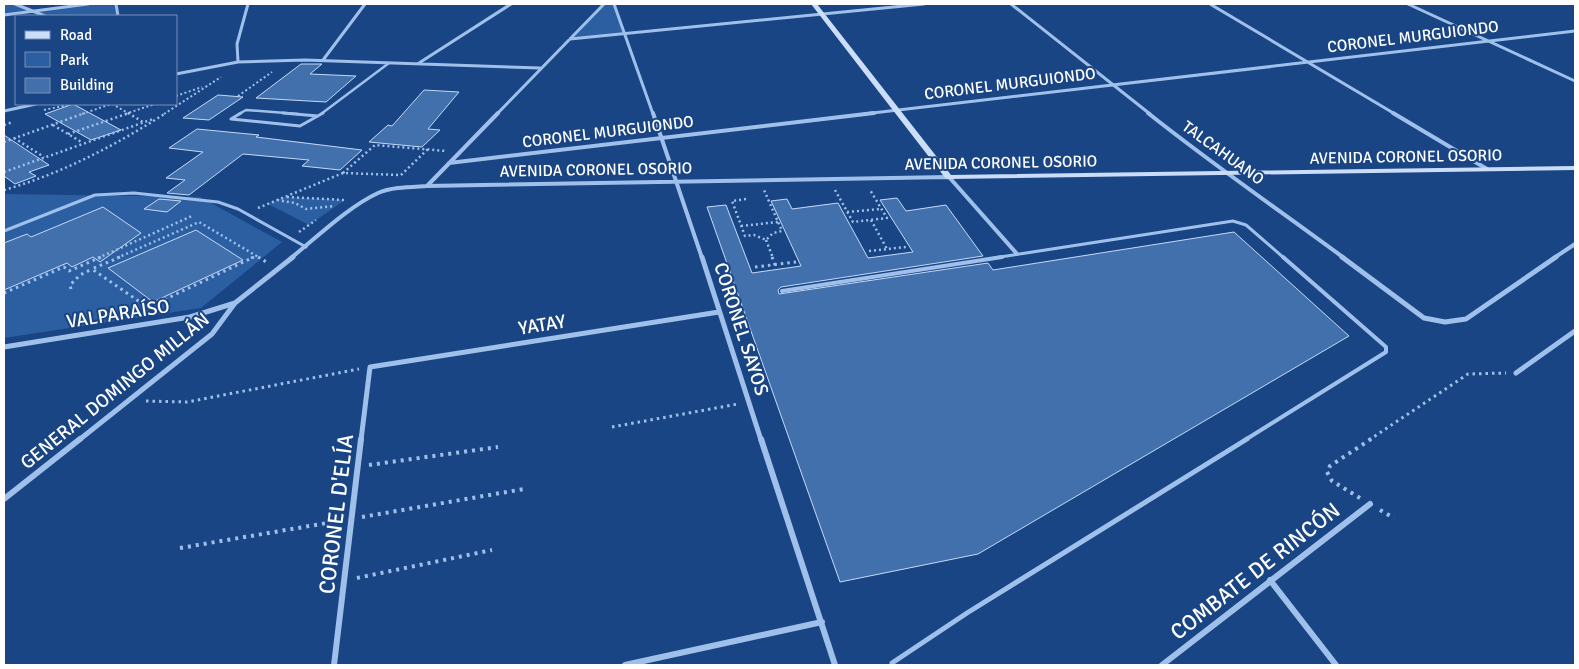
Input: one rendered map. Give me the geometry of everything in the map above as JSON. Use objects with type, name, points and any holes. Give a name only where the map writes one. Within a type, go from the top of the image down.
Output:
[{"type":"street","points":[[15,4],[42,15]]},
{"type":"street","points":[[4,15],[88,4]]},
{"type":"street","points":[[238,62],[237,44],[248,4]]},
{"type":"street","points":[[323,60],[365,4]]},
{"type":"street","points":[[417,64],[511,4]]},
{"type":"street","points":[[427,186],[604,4]]},
{"type":"street","name":"CORONEL SAYOS","points":[[614,4],[677,182],[835,665]]},
{"type":"street","points":[[814,4],[949,177],[1017,254]]},
{"type":"street","points":[[570,39],[924,4]]},
{"type":"street","name":"TALCAHUANO","points":[[1011,4],[1212,164],[1424,318],[1445,322],[1466,319],[1575,244]]},
{"type":"street","points":[[1210,4],[1487,169]]},
{"type":"street","points":[[1408,4],[1575,81]]},
{"type":"street","name":"CORONEL MURGUIONDO","points":[[449,163],[1575,31]]},
{"type":"street","points":[[178,74],[238,62],[285,60],[540,68]]},
{"type":"street","points":[[4,111],[31,105]]},
{"type":"street","name":"AVENIDA CORONEL OSORIO","points":[[427,186],[1575,168]]},
{"type":"street","name":"GENERAL DOMINGO MILLÁN","points":[[4,499],[130,401],[212,334],[226,318],[235,303],[358,205],[378,193],[392,189],[427,186]]},
{"type":"street","name":"VALPARAÍSO","points":[[4,347],[168,321],[213,312],[235,303]]},
{"type":"street","name":"YATAY","points":[[370,367],[719,312]]},
{"type":"street","points":[[1516,373],[1575,331]]},
{"type":"street","name":"CORONEL D'ELÍA","points":[[334,665],[346,580],[370,367]]},
{"type":"street","name":"COMBATE DE RINCÓN","points":[[1162,665],[1370,504]]},
{"type":"street","points":[[1270,580],[1336,665]]},
{"type":"street","points":[[625,665],[822,622]]},
{"type":"lane","points":[[318,116],[246,110],[231,119],[300,126],[307,124],[357,90],[389,62]]},
{"type":"lane","points":[[4,231],[74,202],[111,193],[134,193],[218,202],[245,213],[306,247]]},
{"type":"lane","points":[[782,291],[1226,220],[1241,222],[1386,347],[1386,352],[967,613],[892,663]]},
{"type":"path","points":[[238,96],[263,81],[285,60]]},
{"type":"path","points":[[178,104],[221,77]]},
{"type":"path","points":[[178,95],[208,85]]},
{"type":"path","points":[[4,142],[108,105]]},
{"type":"path","points":[[113,105],[144,122]]},
{"type":"path","points":[[68,134],[152,105]]},
{"type":"path","points":[[170,105],[174,107]]},
{"type":"path","points":[[4,190],[81,164],[103,153],[177,105]]},
{"type":"path","points":[[4,172],[159,117]]},
{"type":"path","points":[[53,125],[83,144]]},
{"type":"path","points":[[14,138],[45,157]]},
{"type":"path","points":[[245,213],[343,173],[375,145],[459,152]]},
{"type":"path","points":[[401,175],[428,150]]},
{"type":"path","points":[[343,173],[410,175]]},
{"type":"path","points":[[828,179],[853,222],[887,218],[863,179]]},
{"type":"path","points":[[760,181],[782,232],[773,233],[766,240]]},
{"type":"path","points":[[284,197],[345,200],[329,211]]},
{"type":"path","points":[[746,199],[732,201],[745,236],[754,235],[766,240],[775,265]]},
{"type":"path","points":[[277,200],[313,210],[336,206]]},
{"type":"path","points":[[847,212],[881,209]]},
{"type":"path","points":[[4,293],[64,267],[69,270],[192,216]]},
{"type":"path","points":[[290,238],[322,216]]},
{"type":"path","points":[[871,220],[888,249]]},
{"type":"path","points":[[71,289],[73,280],[92,269],[200,222],[278,269]]},
{"type":"path","points":[[741,226],[778,222]]},
{"type":"path","points":[[869,251],[906,246]]},
{"type":"path","points":[[147,308],[257,256]]},
{"type":"path","points":[[755,267],[796,262]]},
{"type":"path","points":[[92,269],[168,321]]},
{"type":"path","points":[[130,401],[187,402],[370,367]]},
{"type":"path","points":[[1394,518],[1332,481],[1327,472],[1330,466],[1468,374],[1516,373]]},
{"type":"path","points":[[612,427],[748,402]]},
{"type":"path","points":[[359,466],[498,446]]},
{"type":"path","points":[[346,580],[492,550]]},
{"type":"green space","points":[[4,4],[15,4],[33,11],[88,4],[116,4],[118,15],[42,15],[32,11],[4,15]]},
{"type":"green space","points":[[604,4],[614,4],[624,33],[570,39]]},
{"type":"green space","points":[[4,194],[200,197],[282,242],[201,308],[4,338]]},
{"type":"green space","points":[[285,197],[345,200],[309,225],[268,204]]},
{"type":"building","points":[[301,64],[322,64],[310,74],[356,76],[326,102],[256,98]]},
{"type":"building","points":[[424,90],[459,92],[428,129],[440,130],[422,147],[369,142],[388,125],[392,126]]},
{"type":"building","points":[[218,95],[243,97],[209,120],[183,118]]},
{"type":"building","points":[[75,105],[121,130],[91,140],[45,114]]},
{"type":"building","points":[[197,129],[259,135],[256,137],[362,150],[340,170],[302,166],[309,160],[243,154],[189,195],[167,193],[185,180],[166,178],[203,152],[169,148]]},
{"type":"building","points":[[4,135],[49,165],[29,172],[36,176],[15,184],[4,176]]},
{"type":"building","points":[[897,198],[906,211],[946,205],[983,256],[781,287],[778,290],[779,294],[988,263],[993,270],[1234,232],[1349,336],[978,554],[840,582],[707,207],[726,205],[752,273],[801,266],[771,201],[787,199],[792,209],[838,203],[868,258],[913,252],[880,200]]},
{"type":"building","points":[[159,199],[181,201],[167,212],[144,209]]},
{"type":"building","points":[[103,207],[141,233],[100,262],[93,257],[72,267],[67,263],[4,290],[4,243],[27,234],[31,237]]},
{"type":"building","points":[[196,230],[243,260],[153,302],[108,268]]}]
